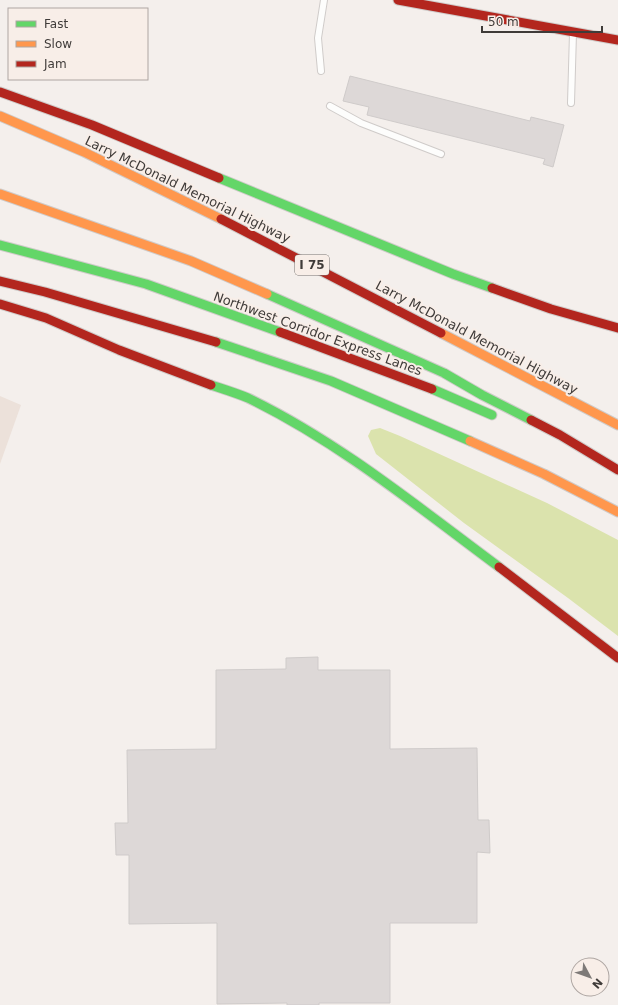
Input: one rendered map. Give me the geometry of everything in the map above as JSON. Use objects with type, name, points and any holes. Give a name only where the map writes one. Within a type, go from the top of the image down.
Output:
[{"type":"main road","points":[[398,0],[618,40]]},
{"type":"main road","points":[[0,92],[92,125],[453,274],[551,309],[618,328]]},
{"type":"main road","name":"Larry McDonald Memorial Highway","points":[[0,116],[46,135],[173,194],[618,425]]},
{"type":"main road","points":[[0,194],[192,261],[396,351],[444,373],[482,395],[560,435],[618,470]]},
{"type":"main road","name":"Northwest Corridor Express Lanes","points":[[0,245],[146,284],[414,382],[468,404],[502,420]]},
{"type":"main road","points":[[0,281],[44,292],[194,335],[331,382],[433,424],[544,474],[618,512]]},
{"type":"main road","points":[[0,304],[46,318],[119,350],[247,398],[306,429],[382,480],[618,658]]},
{"type":"main road","points":[[580,458],[618,474]]},
{"type":"lane","points":[[321,71],[318,38],[324,0]]},
{"type":"lane","points":[[571,103],[573,32]]},
{"type":"lane","points":[[330,106],[361,123],[441,154]]},
{"type":"shaded area","points":[[0,396],[21,405],[0,464]]},
{"type":"green space","points":[[380,428],[547,503],[618,540],[618,636],[464,523],[376,454],[368,436],[371,430]]},
{"type":"building","points":[[350,76],[530,121],[531,117],[564,125],[553,167],[543,164],[545,159],[367,115],[369,107],[343,101]]},
{"type":"building","points":[[318,657],[318,670],[390,670],[390,749],[477,748],[478,820],[489,820],[490,853],[477,852],[477,923],[390,923],[390,1003],[319,1003],[319,1005],[287,1005],[287,1003],[217,1004],[217,923],[129,924],[129,855],[116,855],[115,823],[128,823],[127,750],[216,749],[216,670],[286,669],[286,658]]},
{"type":"traffic: fast","points":[[219,178],[453,274],[492,288]]},
{"type":"traffic: fast","points":[[0,245],[146,284],[280,332]]},
{"type":"traffic: fast","points":[[267,294],[444,373],[482,395],[531,420]]},
{"type":"traffic: fast","points":[[216,342],[331,381],[470,441]]},
{"type":"traffic: fast","points":[[211,385],[248,398],[282,415],[346,455],[377,476],[499,567]]},
{"type":"traffic: fast","points":[[432,389],[492,415]]},
{"type":"traffic: slow","points":[[0,116],[84,152],[221,219]]},
{"type":"traffic: slow","points":[[0,194],[191,261],[267,294]]},
{"type":"traffic: slow","points":[[441,333],[618,425]]},
{"type":"traffic: slow","points":[[470,441],[544,474],[618,512]]},
{"type":"traffic: jam","points":[[398,0],[618,40]]},
{"type":"traffic: jam","points":[[0,92],[92,125],[219,178]]},
{"type":"traffic: jam","points":[[221,219],[441,333]]},
{"type":"traffic: jam","points":[[0,281],[45,292],[216,342]]},
{"type":"traffic: jam","points":[[492,288],[551,309],[618,328]]},
{"type":"traffic: jam","points":[[0,304],[46,318],[119,350],[211,385]]},
{"type":"traffic: jam","points":[[280,332],[432,389]]},
{"type":"traffic: jam","points":[[531,420],[560,435],[618,470]]},
{"type":"traffic: jam","points":[[499,567],[618,658]]}]
